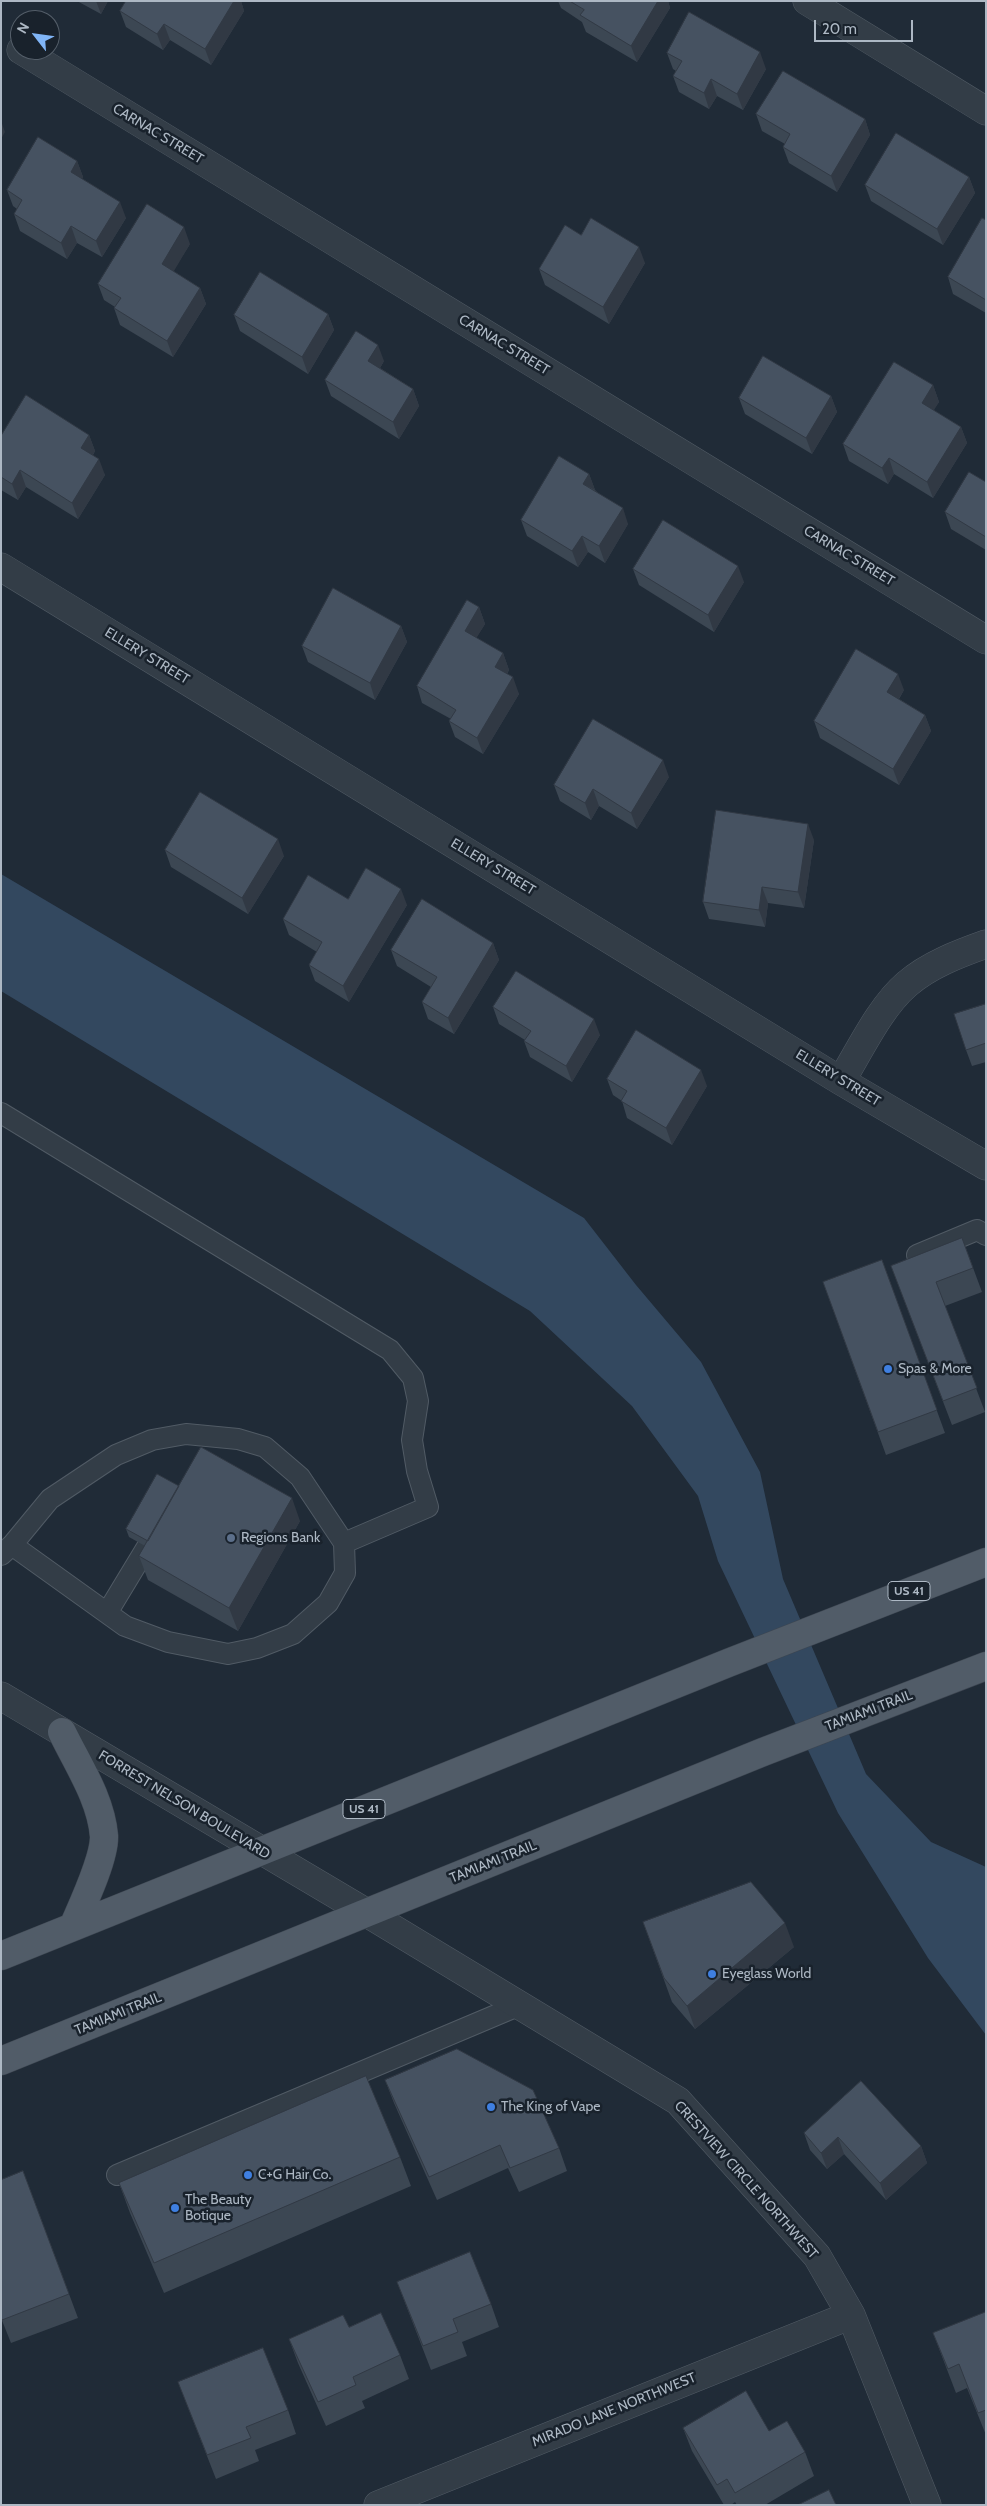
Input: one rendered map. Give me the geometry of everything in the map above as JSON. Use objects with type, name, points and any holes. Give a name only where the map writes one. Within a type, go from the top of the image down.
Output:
[{"type":"main road","name":"US 41","points":[[1,1956],[833,1621],[986,1562]]},
{"type":"main road","name":"TAMIAMI TRAIL","points":[[1,2061],[764,1752],[986,1666]]},
{"type":"main road","points":[[62,1732],[95,1798],[104,1837],[95,1876],[73,1927]]},
{"type":"street","points":[[807,1],[986,111]]},
{"type":"street","name":"CARNAC STREET","points":[[37,60],[986,640]]},
{"type":"street","name":"ELLERY STREET","points":[[1,567],[841,1081],[986,1166]]},
{"type":"street","points":[[841,1081],[880,1016],[906,985],[950,956],[986,944]]},
{"type":"street","name":"FORREST NELSON BOULEVARD","points":[[1,1696],[261,1852],[368,1913]]},
{"type":"street","name":"CRESTVIEW CIRCLE NORTHWEST","points":[[368,1913],[678,2101],[817,2256],[851,2314],[927,2505]]},
{"type":"street","name":"MIRADO LANE NORTHWEST","points":[[378,2505],[436,2494],[851,2314]]},
{"type":"lane","points":[[1,1113],[390,1350],[413,1378],[418,1401],[412,1440],[417,1471],[428,1507],[344,1543]]},
{"type":"lane","points":[[917,1254],[977,1230],[986,1234]]},
{"type":"lane","points":[[186,1434],[204,1445],[238,1439],[265,1447],[300,1477],[344,1543],[345,1573],[328,1603],[293,1634],[257,1648],[228,1654],[168,1642],[125,1626],[108,1613],[7,1550],[50,1499],[116,1455],[152,1440],[186,1434]]},
{"type":"lane","points":[[108,1613],[160,1524]]},
{"type":"lane","points":[[116,2175],[520,2005]]},
{"type":"water","points":[[1,874],[584,1218],[636,1285],[701,1362],[760,1472],[783,1579],[866,1774],[931,1842],[986,1867],[986,2035],[928,1958],[838,1813],[718,1561],[698,1496],[632,1406],[530,1311],[1,991]]},
{"type":"building","points":[[126,1],[234,1],[205,49],[164,24],[157,34],[120,11]]},
{"type":"building","points":[[570,1],[658,1],[631,46],[580,15],[584,10]]},
{"type":"building","points":[[689,12],[760,52],[737,94],[711,79],[704,93],[673,76],[682,61],[667,53]]},
{"type":"building","points":[[783,71],[865,119],[831,176],[783,147],[790,134],[756,114]]},
{"type":"building","points":[[896,133],[969,177],[937,229],[865,185]]},
{"type":"building","points":[[38,137],[77,161],[71,172],[120,202],[96,241],[71,226],[61,243],[14,214],[22,200],[7,190]]},
{"type":"building","points":[[147,204],[184,227],[162,264],[200,288],[167,341],[114,308],[121,298],[98,284]]},
{"type":"building","points":[[591,218],[639,247],[603,307],[539,269],[565,225],[581,235]]},
{"type":"building","points":[[982,218],[986,220],[986,300],[948,277]]},
{"type":"building","points":[[260,272],[328,314],[302,357],[234,315]]},
{"type":"building","points":[[356,331],[378,345],[368,361],[413,389],[393,422],[325,380]]},
{"type":"building","points":[[763,356],[831,396],[806,438],[739,398]]},
{"type":"building","points":[[894,362],[933,385],[922,403],[961,427],[927,482],[889,458],[882,468],[843,444]]},
{"type":"building","points":[[26,395],[89,435],[81,448],[99,459],[72,503],[20,470],[12,484],[1,477],[1,436]]},
{"type":"building","points":[[559,456],[589,474],[583,484],[623,508],[599,546],[582,536],[572,551],[521,520]]},
{"type":"building","points":[[969,472],[986,482],[986,537],[945,512]]},
{"type":"building","points":[[663,520],[738,566],[708,615],[633,569]]},
{"type":"building","points":[[333,588],[401,626],[370,683],[302,646]]},
{"type":"building","points":[[467,600],[479,607],[465,631],[503,653],[495,667],[513,677],[477,738],[449,721],[456,710],[417,686]]},
{"type":"building","points":[[856,649],[898,674],[887,692],[925,715],[893,769],[814,721]]},
{"type":"building","points":[[593,719],[663,760],[631,813],[593,789],[585,803],[554,785]]},
{"type":"building","points":[[200,792],[278,839],[242,898],[165,850]]},
{"type":"building","points":[[716,810],[808,824],[798,892],[762,887],[759,910],[703,902]]},
{"type":"building","points":[[366,868],[401,889],[343,986],[309,965],[322,942],[283,919],[308,875],[348,899]]},
{"type":"building","points":[[422,899],[493,943],[448,1018],[422,1002],[437,977],[391,950]]},
{"type":"building","points":[[516,971],[594,1019],[566,1066],[524,1041],[531,1031],[493,1007]]},
{"type":"building","points":[[986,1004],[986,1043],[966,1050],[954,1014]]},
{"type":"building","points":[[636,1030],[701,1070],[666,1128],[621,1101],[627,1091],[607,1079]]},
{"type":"building","points":[[962,1238],[973,1268],[936,1282],[977,1388],[943,1401],[891,1266]]},
{"type":"building","name":"Spas & More","points":[[882,1260],[937,1410],[878,1432],[823,1282]]},
{"type":"building","name":"Regions Bank","points":[[201,1447],[292,1498],[229,1608],[139,1556]]},
{"type":"building","points":[[157,1474],[179,1486],[148,1541],[126,1529]]},
{"type":"building","name":"Eyeglass World","points":[[751,1882],[785,1923],[687,2006],[664,1978],[643,1922]]},
{"type":"building","points":[[457,2049],[533,2090],[559,2148],[510,2168],[500,2145],[429,2177],[385,2080]]},
{"type":"building","points":[[366,2076],[400,2157],[154,2263],[119,2183]]},
{"type":"building","points":[[861,2081],[921,2146],[880,2183],[838,2137],[821,2153],[804,2133]]},
{"type":"building","points":[[23,2171],[69,2294],[2,2320],[1,2180]]},
{"type":"building","points":[[470,2252],[491,2304],[453,2319],[458,2332],[423,2346],[397,2282]]},
{"type":"building","points":[[986,2312],[986,2410],[978,2413],[959,2364],[948,2369],[933,2333]]},
{"type":"building","points":[[381,2313],[400,2355],[353,2377],[356,2385],[318,2402],[289,2339],[343,2315],[349,2327]]},
{"type":"building","points":[[263,2348],[288,2410],[246,2427],[251,2438],[207,2455],[178,2382]]},
{"type":"building","points":[[746,2391],[769,2431],[787,2421],[805,2452],[735,2493],[727,2479],[717,2485],[683,2428]]},
{"type":"building","points":[[829,2490],[836,2505],[798,2505]]},
{"type":"place","name":"Spas & More","points":[[888,1369]]},
{"type":"place","name":"Regions Bank","points":[[231,1538]]},
{"type":"place","name":"Eyeglass World","points":[[712,1974]]},
{"type":"place","name":"The King of Vape","points":[[491,2107]]},
{"type":"place","name":"C+G Hair Co.","points":[[248,2175]]},
{"type":"place","name":"The Beauty Botique","points":[[175,2208]]}]
